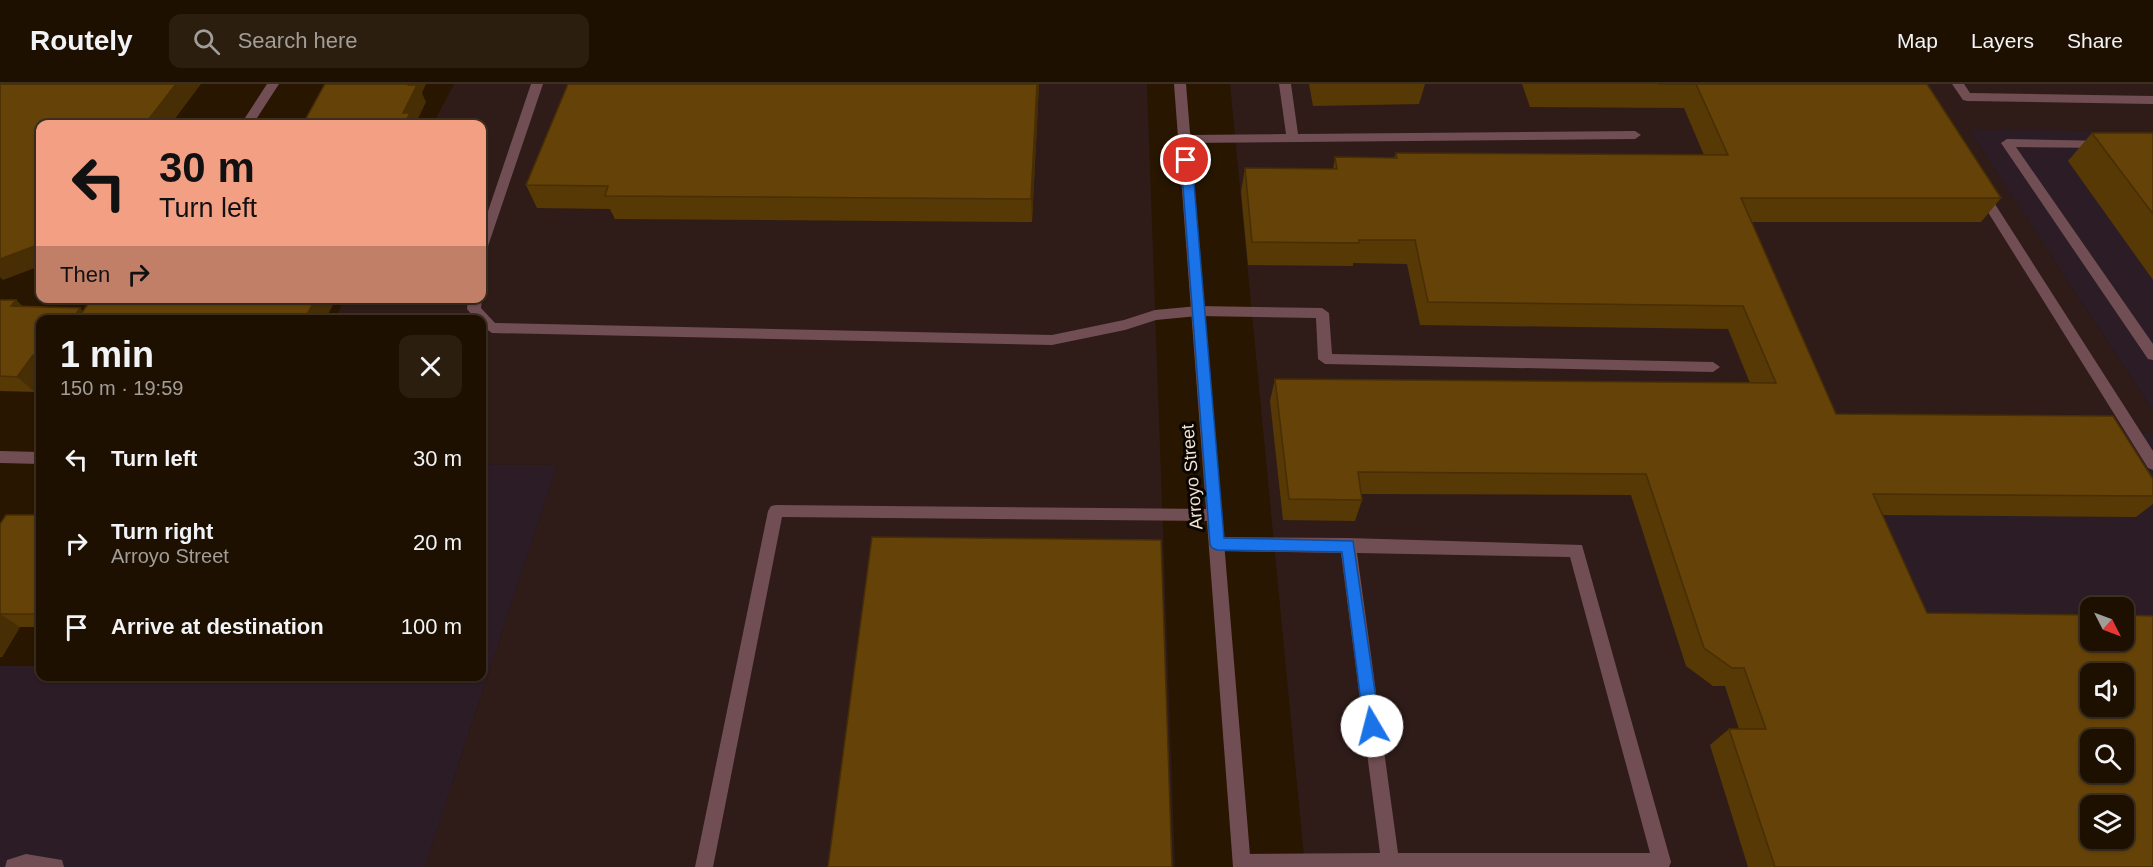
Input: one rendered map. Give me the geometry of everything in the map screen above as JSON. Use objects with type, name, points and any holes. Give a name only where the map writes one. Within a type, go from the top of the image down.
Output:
[{"type":"street","points":[[250,120],[273,84]]},
{"type":"street","points":[[486,234],[537,84]]},
{"type":"street","name":"Arroyo Street","points":[[1180,84],[1242,865]]},
{"type":"street","points":[[1285,84],[1293,138]]},
{"type":"street","points":[[1958,84],[1967,97],[2153,100]]},
{"type":"street","points":[[1185,139],[1635,135]]},
{"type":"street","points":[[2119,144],[2007,143],[2153,355]]},
{"type":"street","points":[[1977,184],[2153,464]]},
{"type":"street","points":[[486,322],[492,328],[1052,340],[1125,325],[1155,315],[1198,311],[1322,313],[1325,359],[1713,367]]},
{"type":"street","points":[[0,457],[36,458]]},
{"type":"street","points":[[704,867],[776,511],[1214,515]]},
{"type":"street","points":[[1217,544],[1576,550],[1662,862],[1390,862],[1242,865]]},
{"type":"street","points":[[1348,546],[1390,862]]},
{"type":"street","points":[[14,867],[26,863],[55,867]]},
{"type":"shaded area","points":[[454,84],[1147,84],[1175,867],[425,867],[557,465],[486,464],[486,315],[337,315],[343,303],[486,303],[486,120],[435,120]]},
{"type":"shaded area","points":[[1230,84],[2153,84],[2153,131],[1969,130],[2153,411],[2153,433],[2084,431],[1829,436],[2007,867],[1305,867]]},
{"type":"shaded area","points":[[1968,129],[2153,131],[2153,411]]},
{"type":"shaded area","points":[[2083,431],[2153,433],[2153,867],[2007,867],[1829,436]]},
{"type":"shaded area","points":[[486,464],[557,465],[425,867],[0,867],[0,666],[36,666],[36,681],[486,681]]},
{"type":"building","points":[[0,84],[176,84],[148,120],[36,120],[36,246],[0,259]]},
{"type":"building","points":[[325,84],[417,85],[403,113],[410,113],[406,120],[305,120]]},
{"type":"building","points":[[568,84],[1037,84],[1031,199],[605,196],[608,186],[526,185]]},
{"type":"building","points":[[1696,84],[1927,84],[2001,198],[1741,198],[1836,414],[2113,416],[2153,479],[2153,496],[1873,494],[1927,613],[2080,615],[2080,651],[2134,651],[2134,615],[2153,616],[2153,867],[1775,867],[1729,729],[1766,729],[1744,668],[1732,668],[1704,648],[1646,474],[1358,472],[1362,500],[1289,499],[1275,379],[1776,383],[1743,306],[1428,302],[1415,240],[1359,240],[1359,243],[1252,242],[1245,168],[1337,169],[1335,157],[1397,158],[1396,153],[1728,155]]},
{"type":"building","points":[[2092,133],[2153,133],[2153,214]]},
{"type":"building","points":[[0,300],[16,300],[11,306],[80,308],[75,315],[36,315],[36,355],[33,355],[17,377],[0,376]]},
{"type":"building","points":[[89,303],[313,303],[307,315],[80,315]]},
{"type":"building","points":[[6,515],[36,515],[36,614],[0,614],[0,524]]},
{"type":"building","points":[[872,537],[1161,540],[1172,867],[828,867]]},
{"type":"route","points":[[1186,160],[1217,544],[1348,546],[1372,726]]}]
